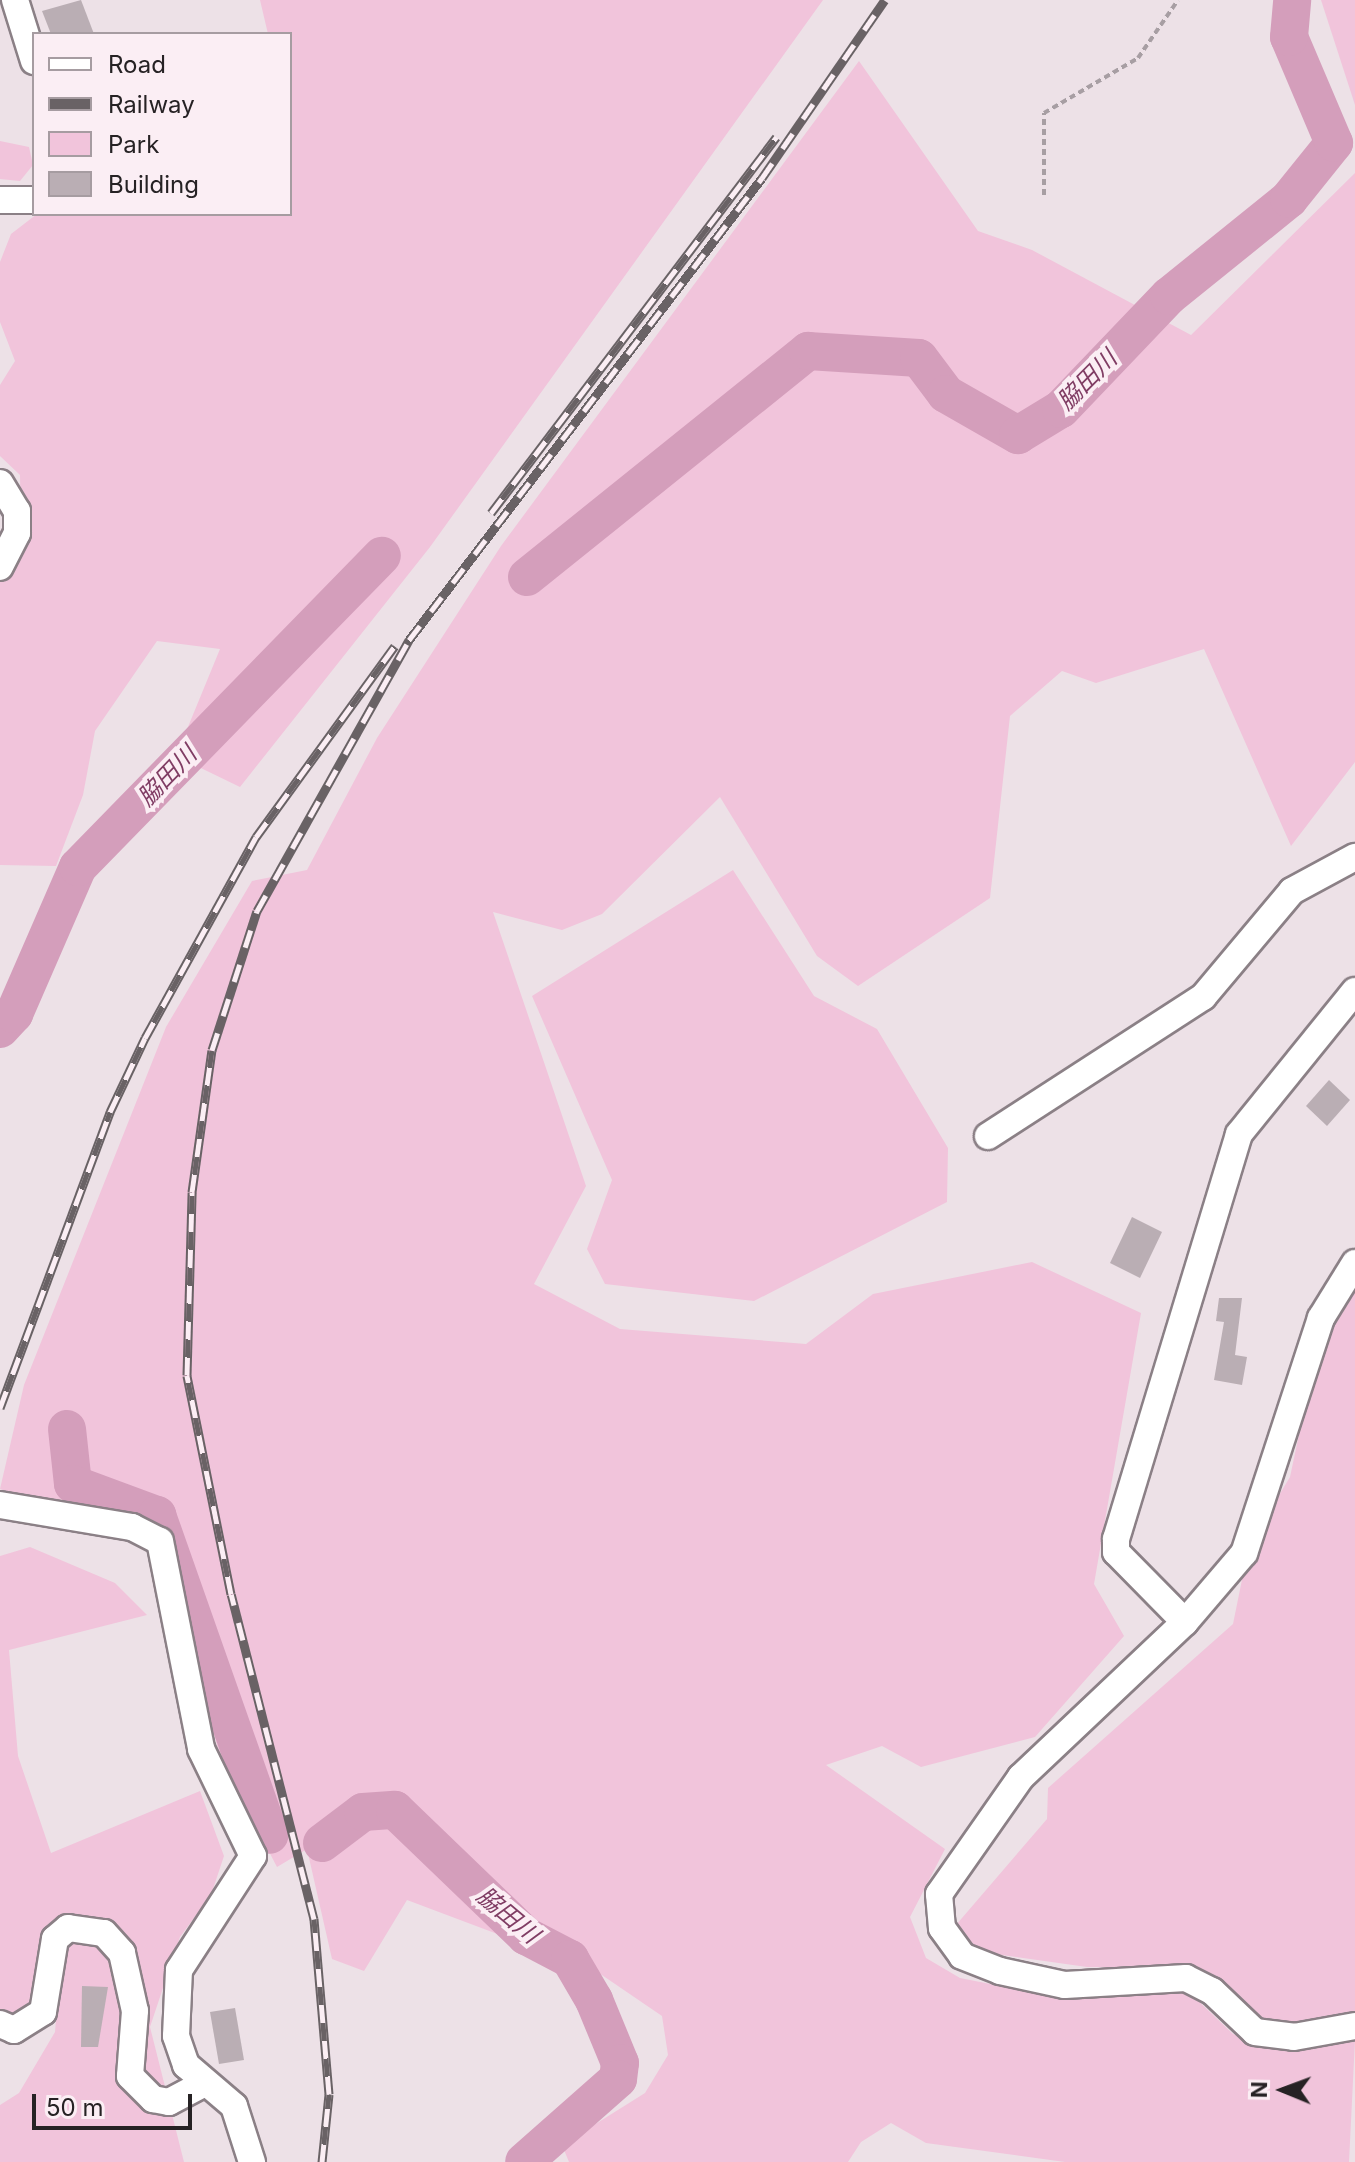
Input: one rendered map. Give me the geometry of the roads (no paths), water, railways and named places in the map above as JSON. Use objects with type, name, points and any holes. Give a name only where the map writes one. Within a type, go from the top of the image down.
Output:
[{"type":"street","points":[[15,0],[32,55]]},
{"type":"street","points":[[0,200],[32,200]]},
{"type":"street","points":[[0,483],[17,511],[17,533],[0,567]]},
{"type":"street","points":[[988,1136],[1203,997],[1292,891],[1355,857]]},
{"type":"street","points":[[1185,1622],[1116,1552],[1116,1539],[1239,1134],[1355,991]]},
{"type":"street","points":[[1355,1263],[1321,1318],[1250,1542],[1185,1622],[1021,1777],[945,1882],[942,1928],[962,1956],[1040,1983],[1186,1978],[1212,1991],[1255,2032],[1294,2037],[1355,2026]]},
{"type":"street","points":[[0,1505],[132,1527],[160,1541],[201,1749],[253,1856],[179,1970],[176,2036],[186,2065],[234,2106],[252,2162]]},
{"type":"street","points":[[0,2024],[14,2030],[43,2012],[55,1939],[68,1928],[104,1933],[122,1953],[135,2011],[130,2076],[153,2099],[169,2102],[204,2083]]},
{"type":"waterway","name":"脇田川","points":[[527,577],[808,351],[919,358],[946,394],[1018,435],[1061,409],[1169,296],[1289,199],[1334,143],[1289,37],[1292,0]]},
{"type":"waterway","name":"脇田川","points":[[0,1029],[14,1014],[78,867],[382,556]]},
{"type":"waterway","name":"脇田川","points":[[67,1429],[73,1484],[157,1515],[270,1835]]},
{"type":"waterway","name":"脇田川","points":[[322,1843],[363,1812],[395,1810],[526,1936],[570,1959],[594,2000],[620,2063],[618,2079],[524,2162]]},
{"type":"railway","points":[[322,2162],[329,2094],[314,1919],[231,1594],[187,1375],[192,1192],[212,1050],[257,911],[409,640],[762,178],[885,0]]},
{"type":"railway","points":[[491,513],[776,137]]},
{"type":"railway","points":[[0,1408],[110,1112],[145,1038],[256,837],[395,646]]}]
